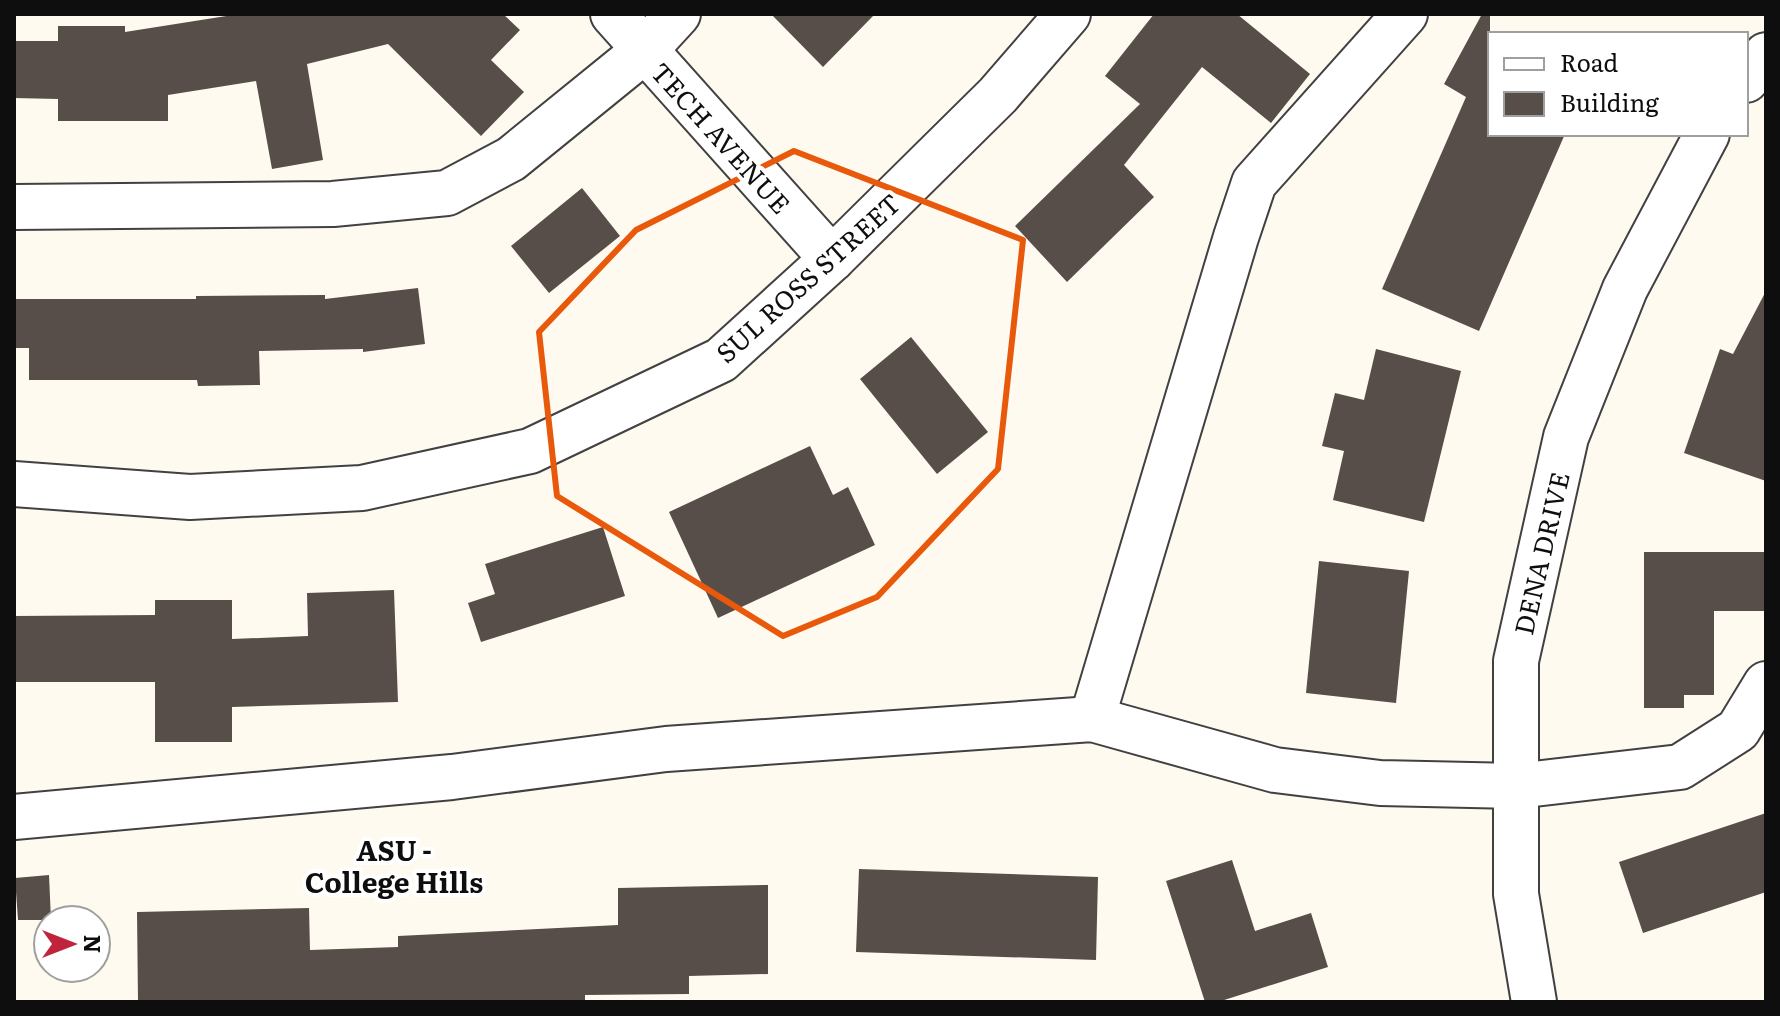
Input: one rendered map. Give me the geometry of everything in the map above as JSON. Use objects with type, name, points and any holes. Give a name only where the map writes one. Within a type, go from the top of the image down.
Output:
[{"type":"street","name":"TECH AVENUE","points":[[613,14],[832,259]]},
{"type":"street","points":[[14,207],[333,204],[447,193],[511,159],[644,51],[678,14]]},
{"type":"street","name":"SUL ROSS STREET","points":[[14,484],[190,497],[362,488],[530,451],[721,360],[832,259],[998,95],[1068,14]]},
{"type":"street","points":[[1092,719],[1254,183],[1405,14]]},
{"type":"street","points":[[1748,78],[1766,55]]},
{"type":"street","name":"DENA DRIVE","points":[[1534,1002],[1516,894],[1516,661],[1566,437],[1625,289],[1706,136]]},
{"type":"street","points":[[14,817],[452,777],[666,749],[1092,719],[1275,770],[1380,783],[1516,786],[1680,767],[1738,730],[1766,684]]},
{"type":"highlighted area","points":[[794,151],[1023,240],[998,469],[877,597],[783,636],[557,496],[539,332],[636,230]]},
{"type":"building","points":[[239,14],[503,14],[520,30],[491,60],[524,92],[481,136],[388,44],[307,64],[323,160],[272,169],[256,81],[168,95],[168,121],[58,121],[58,99],[14,98],[14,41],[58,41],[58,26],[125,26],[125,32]]},
{"type":"building","points":[[771,14],[875,14],[823,67]]},
{"type":"building","points":[[1154,14],[1237,14],[1310,74],[1271,123],[1202,67],[1124,165],[1154,197],[1067,282],[1015,226],[1140,104],[1105,76]]},
{"type":"building","points":[[1482,14],[1490,14],[1488,136],[1564,136],[1479,331],[1382,289],[1466,97],[1444,84]]},
{"type":"building","points":[[582,188],[620,236],[549,293],[511,246]]},
{"type":"building","points":[[418,288],[425,344],[363,352],[363,349],[259,351],[260,385],[198,386],[197,380],[29,380],[29,348],[14,348],[14,299],[325,295],[325,299]]},
{"type":"building","points":[[1766,291],[1766,481],[1684,453],[1720,349],[1733,354]]},
{"type":"building","points":[[911,337],[988,432],[937,474],[860,379]]},
{"type":"building","points":[[1376,349],[1461,371],[1424,522],[1333,500],[1344,451],[1322,446],[1335,393],[1364,400]]},
{"type":"building","points":[[810,446],[833,495],[848,487],[875,545],[718,618],[669,512]]},
{"type":"building","points":[[603,527],[625,596],[481,642],[468,603],[495,594],[485,564]]},
{"type":"building","points":[[1644,552],[1766,552],[1766,611],[1714,611],[1714,695],[1684,695],[1684,708],[1644,708]]},
{"type":"building","points":[[1319,561],[1409,571],[1396,703],[1306,693]]},
{"type":"building","points":[[394,590],[398,702],[232,707],[232,742],[155,742],[155,682],[14,682],[14,616],[155,615],[155,600],[232,600],[232,639],[308,636],[307,593]]},
{"type":"building","points":[[1766,813],[1766,892],[1643,933],[1619,862]]},
{"type":"building","points":[[1232,860],[1255,931],[1311,913],[1328,967],[1218,1002],[1205,1002],[1166,881]]},
{"type":"building","points":[[859,869],[1098,877],[1096,960],[856,952]]},
{"type":"building","points":[[49,875],[50,904],[32,904],[32,920],[18,920],[15,878]]},
{"type":"building","points":[[768,885],[768,974],[689,976],[689,994],[585,995],[585,1002],[138,1002],[137,912],[309,908],[310,950],[398,947],[398,936],[618,925],[618,888]]},
{"type":"district","name":"ASU - College Hills","points":[[394,865]]}]
